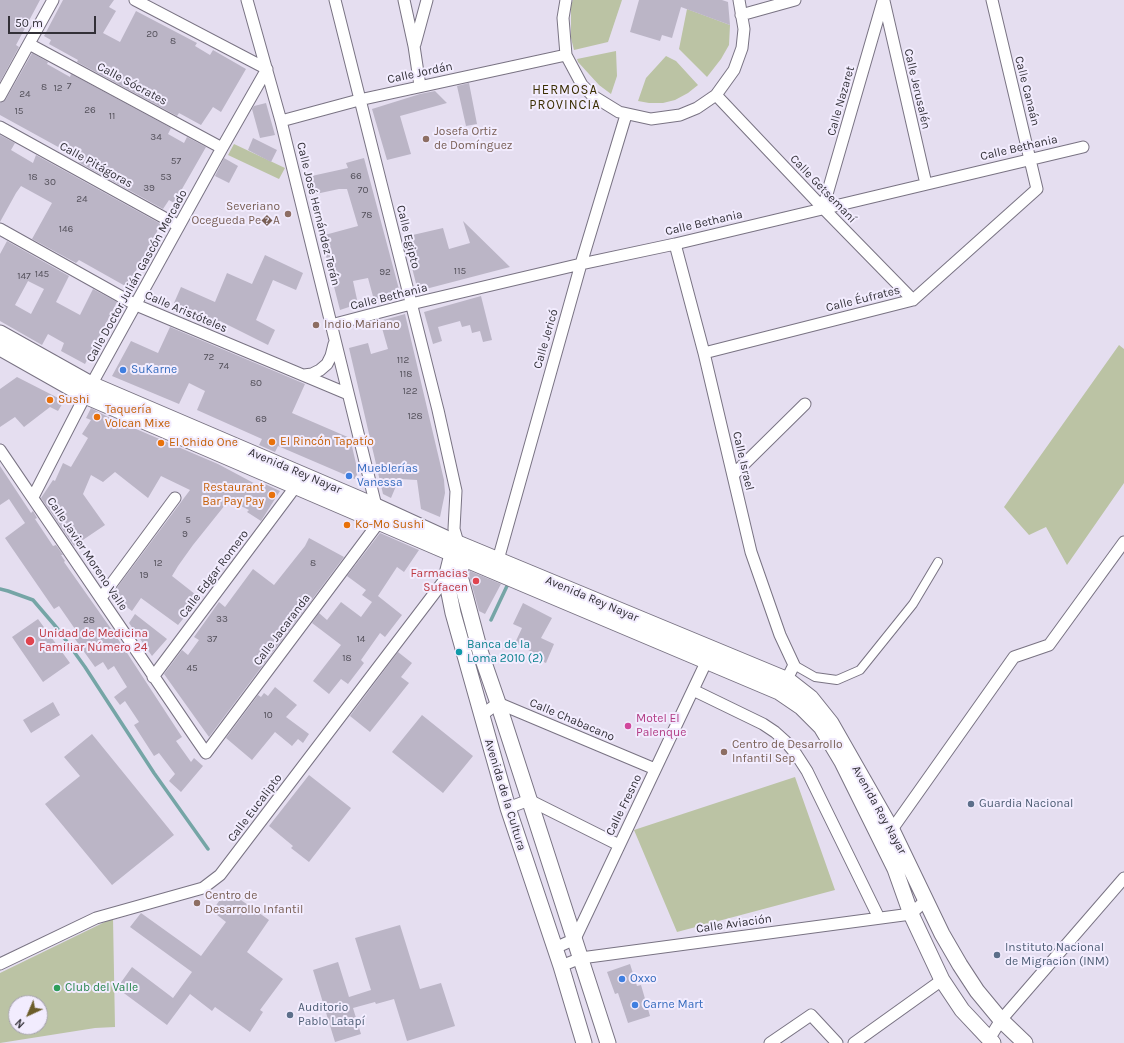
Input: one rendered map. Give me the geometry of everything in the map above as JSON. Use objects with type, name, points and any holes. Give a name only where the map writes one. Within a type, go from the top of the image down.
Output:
[{"type":"main road","name":"Avenida Rey Nayar","points":[[0,333],[88,390],[376,506],[496,566],[811,698],[831,723],[892,830],[942,934],[960,965],[977,991],[1001,1020],[1025,1043]]},
{"type":"main road","name":"Avenida Rey Nayar","points":[[0,348],[296,486],[378,522],[455,545]]},
{"type":"main road","name":"Avenida de la Cultura","points":[[455,545],[453,612],[508,808],[562,966],[584,1043]]},
{"type":"main road","name":"Avenida de la Cultura","points":[[453,577],[469,609],[480,651],[581,958],[605,1042]]},
{"type":"main road","points":[[453,612],[469,609]]},
{"type":"main road","name":"Avenida Rey Nayar","points":[[783,686],[820,727],[842,762],[894,869],[910,914],[942,980],[962,1010],[990,1041]]},
{"type":"street","points":[[0,96],[53,0]]},
{"type":"street","points":[[135,0],[267,69]]},
{"type":"street","name":"Calle José Hernández Terán","points":[[247,0],[281,121],[332,325],[334,341],[376,506]]},
{"type":"street","name":"Calle Egipto","points":[[335,0],[438,410],[456,491],[455,545]]},
{"type":"street","points":[[404,0],[414,46],[420,86]]},
{"type":"street","points":[[414,46],[427,0]]},
{"type":"street","points":[[566,0],[563,18],[566,55],[582,85],[593,96],[619,112],[626,115],[650,119],[680,115],[697,108],[716,95],[734,70],[742,48],[744,29],[739,0]]},
{"type":"street","points":[[742,15],[795,0]]},
{"type":"street","name":"Calle Jerusalén","points":[[883,0],[926,184]]},
{"type":"street","name":"Calle Nazaret","points":[[823,208],[883,0]]},
{"type":"street","name":"Calle Canaán","points":[[992,0],[1037,189]]},
{"type":"street","name":"Calle Sócrates","points":[[29,44],[222,148]]},
{"type":"street","name":"Calle Jordán","points":[[281,121],[359,100],[566,55]]},
{"type":"street","name":"Calle Doctor Julián Gascón Mercado","points":[[33,497],[88,390],[267,69]]},
{"type":"street","name":"Calle Getsemaní","points":[[716,95],[913,300]]},
{"type":"street","name":"Calle Jericó","points":[[496,566],[581,264],[626,115]]},
{"type":"street","name":"Calle Pitágoras","points":[[0,127],[179,226]]},
{"type":"street","name":"Calle Bethania","points":[[332,325],[411,304],[581,264],[676,244],[1083,147]]},
{"type":"street","name":"Calle Éufrates","points":[[704,353],[913,300],[1037,189]]},
{"type":"street","name":"Calle Aristóteles","points":[[0,229],[136,305],[348,394]]},
{"type":"street","name":"Calle Israel","points":[[676,244],[704,353],[751,552],[780,636],[794,665]]},
{"type":"street","points":[[304,375],[312,374],[327,364],[331,356],[334,341]]},
{"type":"street","points":[[733,475],[806,404]]},
{"type":"street","name":"Calle Javier Moreno Valle","points":[[0,450],[206,753]]},
{"type":"street","name":"Calle Edgar Romero","points":[[154,677],[296,486]]},
{"type":"street","points":[[101,598],[175,498]]},
{"type":"street","name":"Calle Jacaranda","points":[[206,753],[378,522]]},
{"type":"street","points":[[882,843],[1014,657],[1049,645],[1124,542]]},
{"type":"street","points":[[783,686],[794,665],[815,676],[837,680],[860,670],[913,604],[938,562]]},
{"type":"street","name":"Calle Eucalipto","points":[[0,964],[96,918],[203,888],[220,875],[453,577]]},
{"type":"street","name":"Calle Fresno","points":[[575,939],[710,655]]},
{"type":"street","points":[[693,690],[763,724],[780,736],[796,754],[807,771],[879,918]]},
{"type":"street","points":[[482,715],[498,703]]},
{"type":"street","name":"Calle Chabacano","points":[[498,703],[656,769]]},
{"type":"street","points":[[508,808],[530,800],[619,845]]},
{"type":"street","points":[[990,1041],[1001,1020],[1124,878]]},
{"type":"street","points":[[910,914],[926,900]]},
{"type":"street","name":"Calle Aviación","points":[[562,966],[581,958],[910,914]]},
{"type":"street","points":[[555,948],[575,939]]},
{"type":"street","points":[[854,1043],[942,980]]},
{"type":"street","points":[[770,1043],[811,1015],[837,1043]]},
{"type":"green space","points":[[573,0],[622,0],[608,42],[574,50],[571,38],[571,5]]},
{"type":"green space","points":[[687,9],[730,25],[729,45],[721,59],[707,77],[679,49]]},
{"type":"green space","points":[[616,51],[617,76],[611,94],[599,85],[577,59]]},
{"type":"green space","points":[[666,56],[676,61],[698,85],[688,93],[675,100],[663,103],[638,101],[646,78]]},
{"type":"green space","points":[[234,144],[285,168],[279,179],[228,155]]},
{"type":"green space","points":[[1119,345],[1124,349],[1124,483],[1067,565],[1046,527],[1029,535],[1004,507]]},
{"type":"green space","points":[[795,777],[835,890],[677,932],[634,830]]},
{"type":"green space","name":"Club del Valle","points":[[113,918],[115,1027],[95,1028],[0,1043],[0,973]]},
{"type":"building","points":[[0,0],[40,0],[16,45],[19,47],[0,82]]},
{"type":"building","points":[[63,0],[114,0],[109,7],[116,11],[103,33],[120,42],[136,11],[197,43],[195,46],[210,55],[213,50],[246,69],[221,112],[213,107],[201,125],[179,113],[177,116],[77,62],[78,60],[49,44],[51,40],[44,36]]},
{"type":"building","points":[[639,0],[722,0],[728,2],[730,25],[681,7],[672,38],[662,35],[660,41],[630,32]]},
{"type":"building","points":[[32,53],[48,62],[47,64],[70,77],[71,74],[171,128],[168,134],[184,143],[187,137],[206,147],[174,203],[169,200],[163,209],[78,162],[80,159],[0,115],[0,103],[6,99]]},
{"type":"building","points":[[469,83],[477,124],[466,126],[457,86]]},
{"type":"building","points":[[435,91],[447,103],[400,116],[411,154],[387,160],[372,109],[420,94]]},
{"type":"building","points":[[266,103],[275,135],[260,138],[252,109],[254,106]]},
{"type":"building","points":[[0,135],[15,143],[11,150],[33,163],[36,155],[161,224],[127,287],[79,260],[76,263],[32,239],[52,203],[21,186],[0,222]]},
{"type":"building","points":[[253,138],[277,150],[271,162],[248,150]]},
{"type":"building","points":[[224,158],[238,166],[229,183],[215,176]]},
{"type":"building","points":[[364,158],[400,293],[374,300],[368,278],[353,281],[358,304],[340,310],[321,236],[358,226],[347,189],[339,189],[311,195],[307,177],[348,168],[346,163]]},
{"type":"building","points":[[463,221],[510,267],[418,291],[404,237],[443,228],[449,249],[470,243]]},
{"type":"building","points":[[7,241],[69,276],[56,302],[80,315],[93,289],[117,302],[85,364],[61,351],[64,343],[48,334],[42,345],[0,321],[0,254]],"holes":[[[28,281],[44,289],[31,314],[15,305]]]},
{"type":"building","points":[[265,255],[303,273],[296,290],[273,280],[256,320],[275,330],[268,345],[220,321],[218,323],[174,303],[181,287],[215,302],[227,273],[252,284]]},
{"type":"building","points":[[481,296],[492,340],[483,342],[480,331],[472,333],[470,325],[462,327],[460,321],[438,327],[442,341],[433,344],[424,312]]},
{"type":"building","points":[[405,314],[444,480],[445,493],[440,517],[421,509],[417,480],[399,479],[391,498],[383,494],[349,348],[368,343],[371,354],[388,349],[380,321]]},
{"type":"building","points":[[170,327],[305,384],[292,413],[350,438],[358,472],[355,479],[278,446],[275,452],[259,445],[262,439],[197,410],[205,391],[189,383],[179,404],[112,376],[131,341],[158,353]]},
{"type":"building","points":[[17,377],[64,401],[58,411],[50,407],[24,427],[15,417],[0,427],[0,389]]},
{"type":"building","points":[[91,408],[108,417],[218,464],[263,488],[265,484],[280,491],[261,521],[247,512],[249,510],[229,500],[193,545],[172,576],[200,598],[178,625],[141,598],[132,611],[120,602],[116,605],[110,597],[190,490],[161,476],[148,498],[115,472],[103,482],[91,475],[83,494],[105,525],[74,546],[41,498],[53,480],[55,481],[63,463],[71,467],[88,438],[82,434],[91,420],[86,418]]},
{"type":"building","points":[[0,466],[31,513],[33,511],[37,518],[35,519],[53,546],[56,545],[63,555],[61,555],[65,561],[64,562],[114,633],[182,737],[176,741],[191,762],[194,758],[203,766],[181,792],[169,781],[175,774],[159,753],[154,756],[134,725],[139,722],[125,701],[120,705],[114,697],[127,687],[114,666],[108,670],[103,662],[95,667],[70,632],[75,629],[59,606],[54,609],[5,538],[25,523],[9,499],[0,505]]},
{"type":"building","points":[[380,533],[419,550],[404,572],[397,567],[378,596],[402,615],[385,637],[380,633],[361,660],[364,663],[348,684],[341,679],[329,694],[313,681],[341,645],[312,623],[319,613],[327,620],[341,602],[361,617],[372,602],[362,595],[366,590],[347,576]]},
{"type":"building","points":[[309,538],[344,557],[209,737],[164,674],[182,650],[188,655],[199,640],[194,637],[219,602],[225,607],[253,569],[274,585],[305,546]]},
{"type":"building","points":[[470,571],[501,584],[485,614],[479,611],[469,575]]},
{"type":"building","points":[[523,603],[552,618],[541,638],[554,644],[546,663],[532,657],[534,653],[515,643],[522,628],[513,624]]},
{"type":"building","points":[[135,614],[167,639],[152,656],[129,623]]},
{"type":"building","points":[[38,619],[70,663],[43,682],[12,637]]},
{"type":"building","points":[[398,652],[412,663],[401,677],[409,683],[370,732],[350,716]]},
{"type":"building","points":[[275,687],[297,705],[286,717],[309,734],[303,743],[298,739],[292,746],[275,732],[252,760],[226,738],[258,695],[261,697],[264,693],[268,696]]},
{"type":"building","points":[[53,702],[60,715],[31,733],[23,720]]},
{"type":"building","points":[[422,715],[473,756],[443,793],[392,752]]},
{"type":"building","points":[[92,734],[174,835],[112,885],[45,804],[80,776],[64,757]]},
{"type":"building","points":[[309,775],[351,808],[309,862],[291,848],[293,846],[269,826]]},
{"type":"building","points":[[227,890],[269,920],[247,952],[283,979],[260,1010],[263,1012],[250,1032],[215,1007],[212,1011],[190,994],[167,1025],[117,988],[132,967],[173,998],[192,972],[130,927],[141,913],[201,956],[226,922],[212,911]]},
{"type":"building","points":[[400,925],[420,989],[441,983],[455,1026],[407,1041],[394,999],[353,1008],[361,1034],[335,1042],[313,970],[338,962],[349,997],[371,990],[355,938]]},
{"type":"building","points":[[630,964],[637,986],[641,985],[650,1016],[628,1023],[618,993],[615,994],[607,972]]},
{"type":"waterway","points":[[491,620],[507,586]]},
{"type":"waterway","points":[[0,589],[33,600],[57,628],[85,667],[154,773],[208,849]]},
{"type":"place","name":"Josefa Ortiz de Domínguez","points":[[426,139]]},
{"type":"place","name":"Severiano Ocegueda Pe�A","points":[[288,214]]},
{"type":"place","name":"Indio Mariano","points":[[316,325]]},
{"type":"place","name":"SuKarne","points":[[123,370]]},
{"type":"place","name":"Sushi","points":[[50,400]]},
{"type":"place","name":"Taquería Volcan Mixe","points":[[97,417]]},
{"type":"place","name":"El Rincón Tapatío","points":[[272,442]]},
{"type":"place","name":"El Chido One","points":[[161,443]]},
{"type":"place","name":"Mueblerías Vanessa","points":[[349,476]]},
{"type":"place","name":"Restaurant Bar Pay Pay","points":[[272,495]]},
{"type":"place","name":"Ko-Mo Sushi","points":[[347,525]]},
{"type":"place","name":"Farmacias Sufacen","points":[[476,581]]},
{"type":"place","name":"Unidad de Medicina Familiar Número 24","points":[[30,641]]},
{"type":"place","name":"Banca de la Loma 2010 (2)","points":[[459,652]]},
{"type":"place","name":"Motel El Palenque","points":[[628,726]]},
{"type":"place","name":"Centro de Desarrollo Infantil Sep","points":[[724,752]]},
{"type":"place","name":"Guardia Nacional","points":[[971,804]]},
{"type":"place","name":"Centro de Desarrollo Infantil","points":[[197,903]]},
{"type":"place","name":"Instituto Nacional de Migracion (INM)","points":[[997,955]]},
{"type":"place","name":"Oxxo","points":[[622,979]]},
{"type":"place","name":"Club del Valle","points":[[57,988]]},
{"type":"place","name":"Carne Mart","points":[[635,1005]]},
{"type":"place","name":"Auditorio Pablo Latapí","points":[[290,1015]]},
{"type":"district","name":"HERMOSA PROVINCIA","points":[[565,98]]}]
